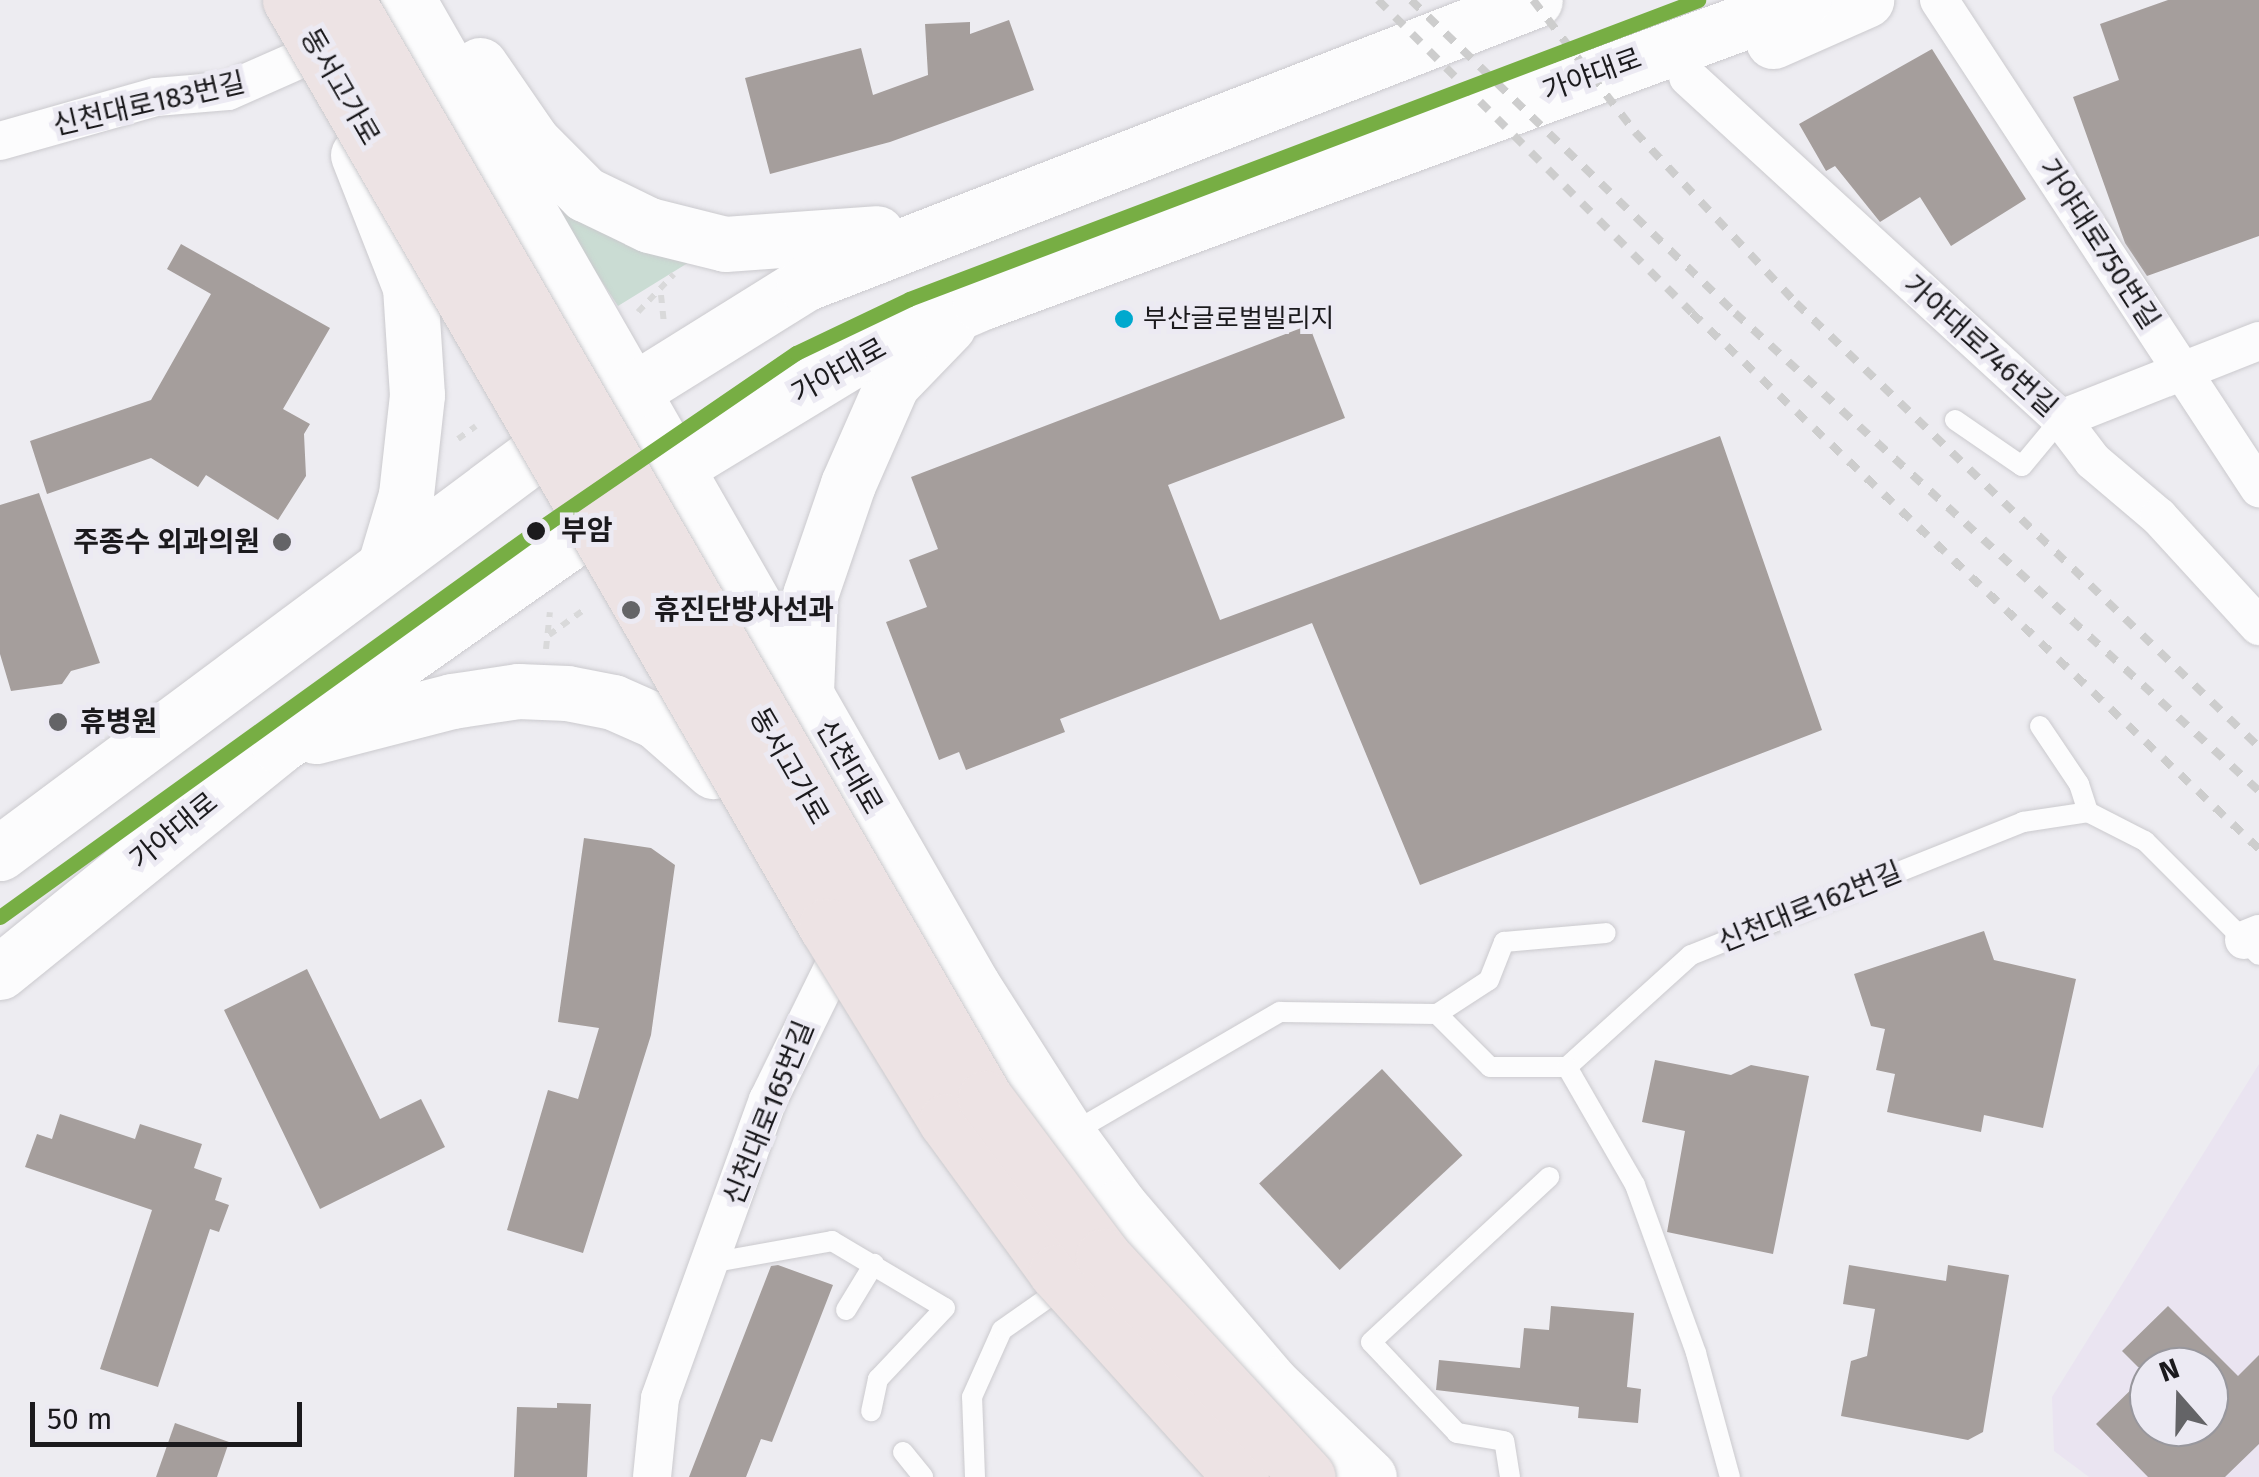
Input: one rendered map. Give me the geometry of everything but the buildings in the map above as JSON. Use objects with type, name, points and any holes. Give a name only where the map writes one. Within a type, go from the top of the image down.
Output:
[{"type":"highway","name":"동서고가로","points":[[290,0],[826,926],[946,1121],[1056,1272],[1241,1477]]},
{"type":"highway","name":"동서고가로","points":[[347,0],[986,1098],[1103,1256],[1308,1477]]},
{"type":"main road","points":[[261,0],[358,155],[712,770],[940,1143],[1052,1295],[1208,1477]]},
{"type":"main road","name":"신천대로","points":[[408,0],[636,391],[973,986],[1068,1135],[1272,1384],[1369,1477]]},
{"type":"main road","points":[[435,0],[534,142],[585,194],[649,226],[725,244],[793,244],[970,220],[1451,0]]},
{"type":"main road","points":[[0,853],[533,456],[804,284],[1535,0]]},
{"type":"main road","name":"가야대로","points":[[0,972],[280,746],[678,466],[864,353],[980,303],[1803,0]]},
{"type":"main road","points":[[806,692],[810,596],[884,401],[892,384],[954,320],[980,303],[1194,248],[1379,190],[1688,77],[1866,0]]},
{"type":"main road","points":[[358,155],[412,305],[417,394],[406,495],[385,565]]},
{"type":"main road","points":[[280,746],[452,701],[518,691],[567,693],[613,702],[656,721],[712,770]]},
{"type":"street","name":"가야대로750번길","points":[[1939,0],[2259,488]]},
{"type":"street","name":"신천대로183번길","points":[[0,141],[156,97],[228,92],[296,61]]},
{"type":"street","name":"가야대로746번길","points":[[1688,77],[2061,419],[2093,461],[2159,517],[2259,626]]},
{"type":"street","points":[[2061,419],[2259,341]]},
{"type":"street","name":"신천대로165번길","points":[[659,1472],[660,1398],[768,1100],[834,966]]},
{"type":"lane","points":[[1955,420],[2022,466],[2061,419]]},
{"type":"lane","points":[[2040,726],[2079,784],[2088,812],[2145,841],[2254,943]]},
{"type":"lane","name":"신천대로162번길","points":[[1566,1067],[1691,955],[2023,822],[2088,812]]},
{"type":"lane","points":[[1068,1135],[1280,1012],[1437,1014],[1489,980],[1504,942],[1606,933]]},
{"type":"lane","points":[[1437,1014],[1490,1067],[1566,1067],[1635,1185],[1696,1353],[1730,1477]]},
{"type":"lane","points":[[1510,1477],[1504,1440],[1458,1433],[1371,1342],[1549,1177]]},
{"type":"lane","points":[[710,1264],[832,1241],[945,1308],[878,1379],[871,1411]]},
{"type":"lane","points":[[846,1310],[874,1264]]},
{"type":"lane","points":[[974,1477],[972,1397],[1002,1330],[1052,1295]]},
{"type":"lane","points":[[902,1452],[923,1477]]},
{"type":"path","points":[[635,315],[660,294],[684,260]]},
{"type":"path","points":[[545,666],[550,606]]},
{"type":"path","points":[[548,636],[585,609]]},
{"type":"shaded area","points":[[2259,1064],[2259,1477],[2089,1477],[2054,1451],[2052,1397]]},
{"type":"green space","points":[[560,193],[588,224],[624,244],[691,261],[618,306],[551,204]]},
{"type":"railway","points":[[1378,0],[1692,313],[2259,849]]},
{"type":"railway","points":[[1411,0],[1735,313],[2259,791]]},
{"type":"railway","points":[[1533,0],[1635,132],[1796,303],[2259,747]]},
{"type":"transit line","points":[[0,917],[536,531],[796,353],[909,299],[1698,0]]},
{"type":"place","name":"부산글로벌빌리지","points":[[1124,319]]},
{"type":"place","name":"부암","points":[[536,531]]},
{"type":"place","name":"주종수 외과의원","points":[[282,542]]},
{"type":"place","name":"휴진단방사선과","points":[[631,610]]},
{"type":"place","name":"휴병원","points":[[58,722]]}]
